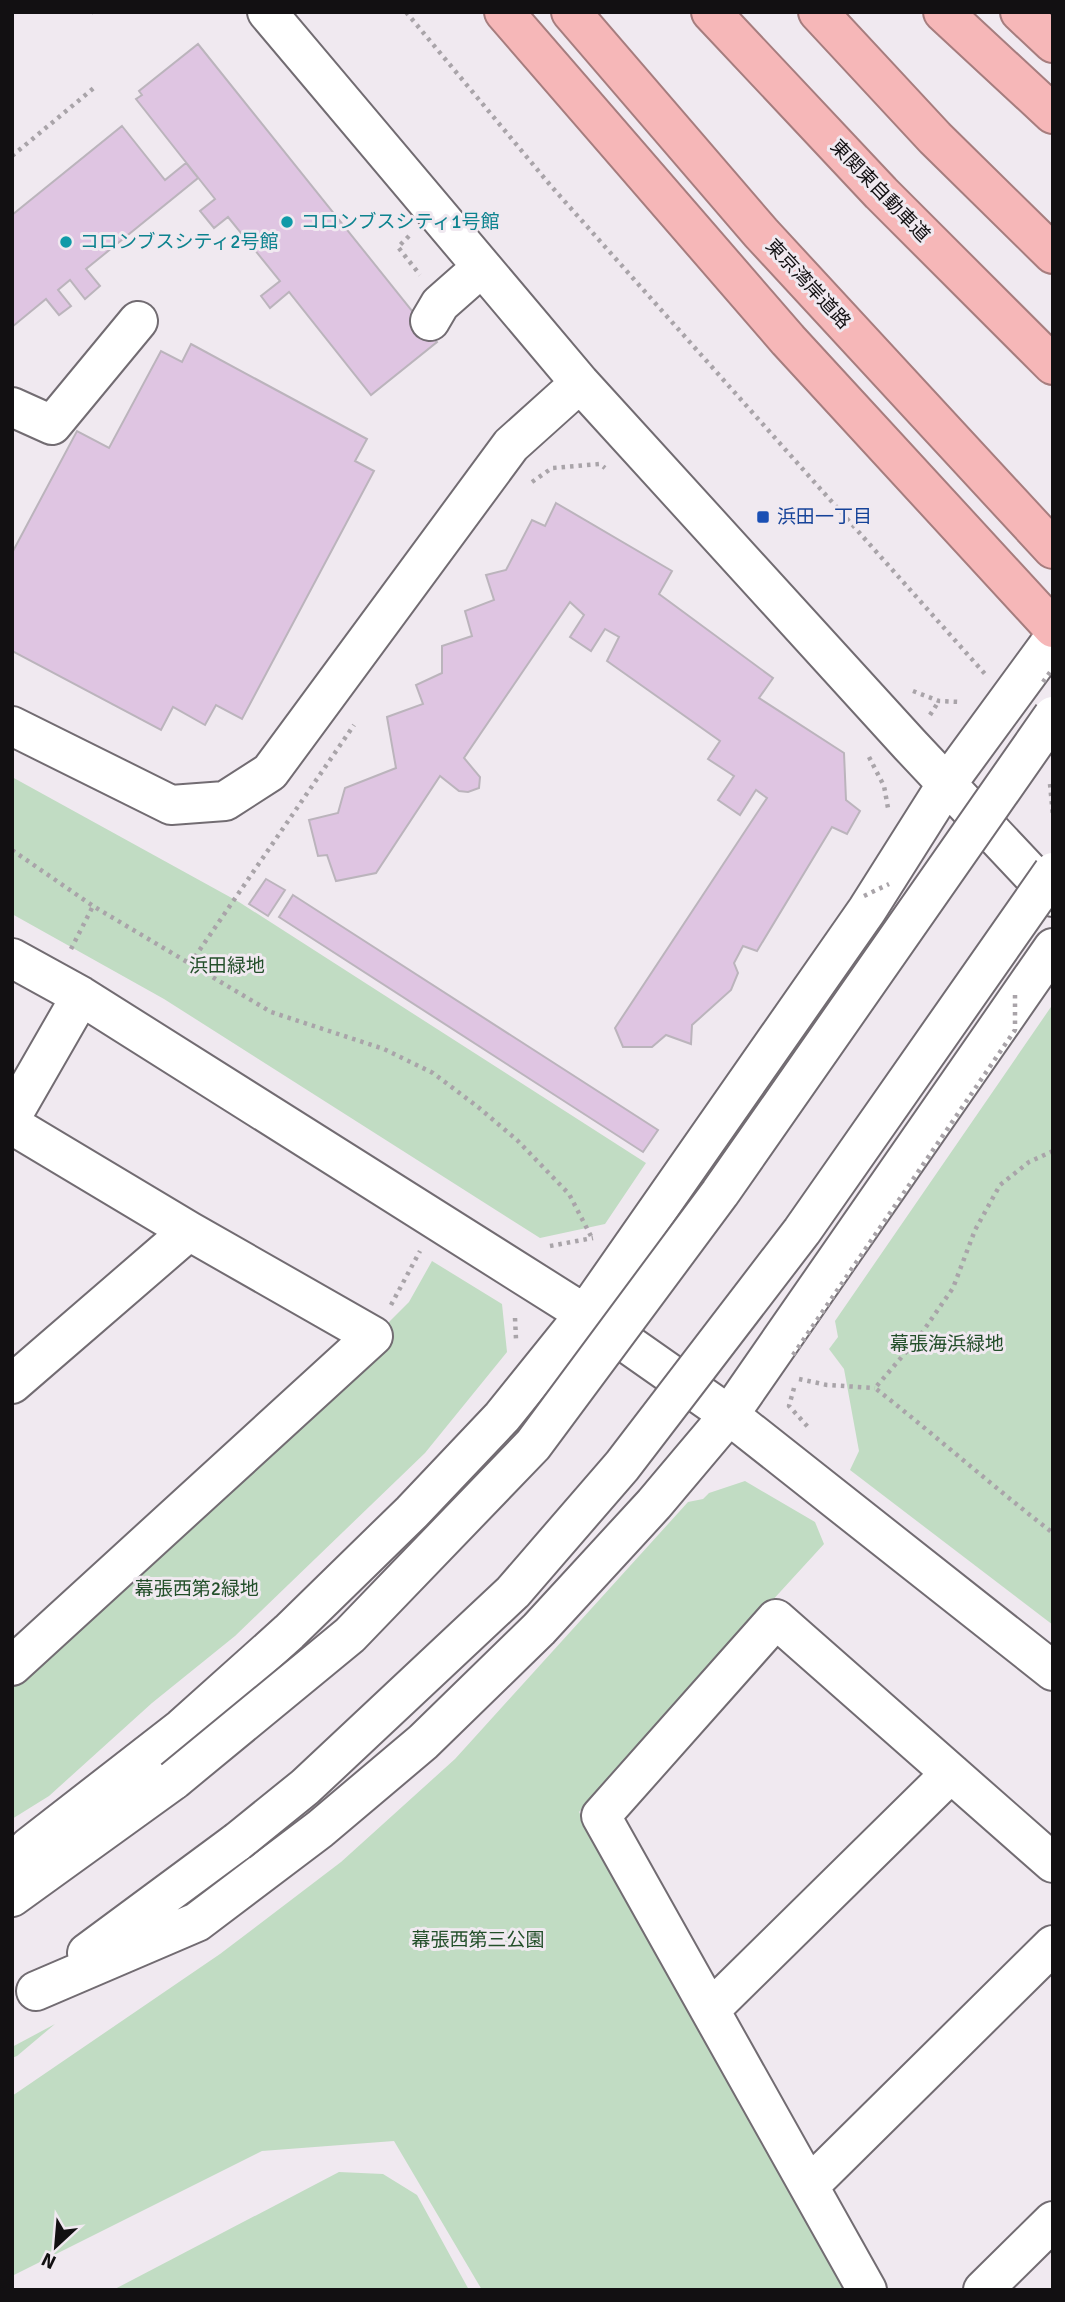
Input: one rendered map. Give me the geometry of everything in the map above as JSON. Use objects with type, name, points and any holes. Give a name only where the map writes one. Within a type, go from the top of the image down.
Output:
[{"type":"highway","points":[[504,12],[788,340],[1053,628]]},
{"type":"highway","name":"東京湾岸道路","points":[[571,12],[761,233],[1053,549]]},
{"type":"highway","name":"東関東自動車道","points":[[711,12],[881,193],[1053,365]]},
{"type":"highway","points":[[818,12],[935,138],[1053,254]]},
{"type":"highway","points":[[943,12],[1053,114]]},
{"type":"highway","points":[[1020,12],[1053,43]]},
{"type":"street","points":[[267,12],[580,383],[946,785],[1053,897]]},
{"type":"street","points":[[430,321],[440,304],[482,267]]},
{"type":"street","points":[[12,407],[52,425],[138,321]]},
{"type":"street","points":[[12,726],[171,805],[225,801],[270,772],[511,445],[580,383]]},
{"type":"street","points":[[12,1870],[29,1847],[182,1728],[289,1632],[412,1512],[502,1418],[585,1314],[867,910],[946,785],[1053,639]]},
{"type":"street","points":[[12,1897],[174,1780],[350,1635],[533,1445],[720,1193],[1053,716]]},
{"type":"street","points":[[24,1998],[237,1842],[305,1787],[513,1592],[622,1466],[802,1231],[1053,872]]},
{"type":"street","points":[[24,1998],[197,1922],[320,1829],[423,1742],[539,1629],[654,1504],[729,1415],[1053,948]]},
{"type":"street","points":[[12,958],[81,996],[585,1314],[729,1415],[1053,1671]]},
{"type":"street","points":[[12,1116],[81,996]]},
{"type":"street","points":[[12,1125],[189,1231],[373,1336],[12,1666]]},
{"type":"street","points":[[12,1384],[189,1231]]},
{"type":"street","points":[[867,2290],[601,1816],[776,1619],[1053,1863]]},
{"type":"street","points":[[710,2010],[951,1773]]},
{"type":"street","points":[[809,2186],[1053,1945]]},
{"type":"street","points":[[983,2290],[1053,2221]]},
{"type":"path","points":[[406,12],[551,186],[990,680]]},
{"type":"path","points":[[12,156],[96,88]]},
{"type":"path","points":[[412,233],[398,247],[423,279],[415,285]]},
{"type":"path","points":[[523,488],[552,468],[600,464],[611,471]]},
{"type":"path","points":[[911,690],[939,701],[961,703],[971,700]]},
{"type":"path","points":[[190,964],[357,721]]},
{"type":"path","points":[[864,748],[884,786],[888,807],[884,820]]},
{"type":"path","points":[[12,850],[93,906],[271,1012],[384,1049],[433,1073],[517,1140],[569,1194],[592,1239],[601,1245]]},
{"type":"path","points":[[68,954],[93,906]]},
{"type":"path","points":[[793,1355],[1015,1030],[1015,982]]},
{"type":"path","points":[[875,1388],[919,1336],[953,1288],[975,1230],[1000,1185],[1029,1162],[1053,1151]]},
{"type":"path","points":[[543,1244],[553,1247],[604,1235]]},
{"type":"path","points":[[373,1336],[423,1245]]},
{"type":"path","points":[[797,1378],[827,1385],[875,1388],[1053,1533]]},
{"type":"green space","name":"浜田緑地","points":[[12,777],[239,902],[646,1163],[605,1224],[540,1238],[164,999],[12,914]]},
{"type":"green space","name":"幕張海浜緑地","points":[[1053,1004],[1053,1625],[850,1470],[859,1451],[844,1369],[829,1349],[838,1337],[835,1321]]},
{"type":"green space","name":"幕張西第2緑地","points":[[432,1261],[502,1304],[507,1352],[425,1453],[235,1636],[152,1703],[49,1796],[12,1819],[12,1672],[273,1438],[409,1302]]},
{"type":"green space","name":"幕張西第三公園","points":[[745,1481],[815,1522],[824,1544],[579,1812],[845,2290],[482,2290],[394,2141],[262,2151],[12,2276],[12,2096],[220,1954],[341,1862],[455,1759],[688,1502],[703,1499],[709,1493]]},
{"type":"green space","points":[[55,2024],[17,2056],[12,2058],[12,2047]]},
{"type":"green space","points":[[339,2172],[383,2174],[417,2195],[469,2290],[113,2290]]},
{"type":"building","name":"コロンブスシティ1号館","points":[[198,44],[437,342],[371,395],[289,292],[270,308],[261,296],[280,281],[228,217],[214,228],[200,211],[215,199],[136,99],[142,95],[139,91]]},
{"type":"building","name":"コロンブスシティ2号館","points":[[122,126],[165,180],[186,163],[198,178],[86,269],[100,286],[85,299],[70,280],[58,290],[71,306],[59,315],[46,299],[12,327],[12,215]]},
{"type":"building","points":[[191,344],[367,439],[355,461],[374,471],[242,719],[216,705],[205,725],[173,707],[161,730],[12,651],[12,553],[77,431],[109,448],[161,351],[182,362]]},
{"type":"building","points":[[556,503],[672,571],[659,594],[773,678],[759,698],[844,753],[846,800],[860,811],[847,834],[832,827],[757,951],[743,946],[734,963],[738,973],[731,990],[692,1025],[691,1044],[666,1035],[652,1047],[623,1047],[615,1028],[767,798],[756,790],[740,815],[718,800],[734,776],[708,759],[720,741],[607,661],[619,637],[605,629],[591,651],[570,637],[584,615],[570,602],[464,758],[480,777],[479,788],[468,792],[459,791],[440,776],[376,873],[336,881],[327,855],[318,856],[309,820],[338,813],[345,788],[396,768],[387,717],[423,704],[416,685],[442,673],[442,646],[472,636],[465,611],[494,600],[486,575],[506,570],[532,520],[545,526]]},
{"type":"building","points":[[266,879],[285,890],[268,916],[249,904]]},
{"type":"building","points":[[293,895],[658,1130],[643,1152],[279,917]]},
{"type":"place","name":"コロンブスシティ1号館","points":[[287,222]]},
{"type":"place","name":"コロンブスシティ2号館","points":[[66,242]]},
{"type":"place","name":"浜田一丁目","points":[[763,517]]}]
